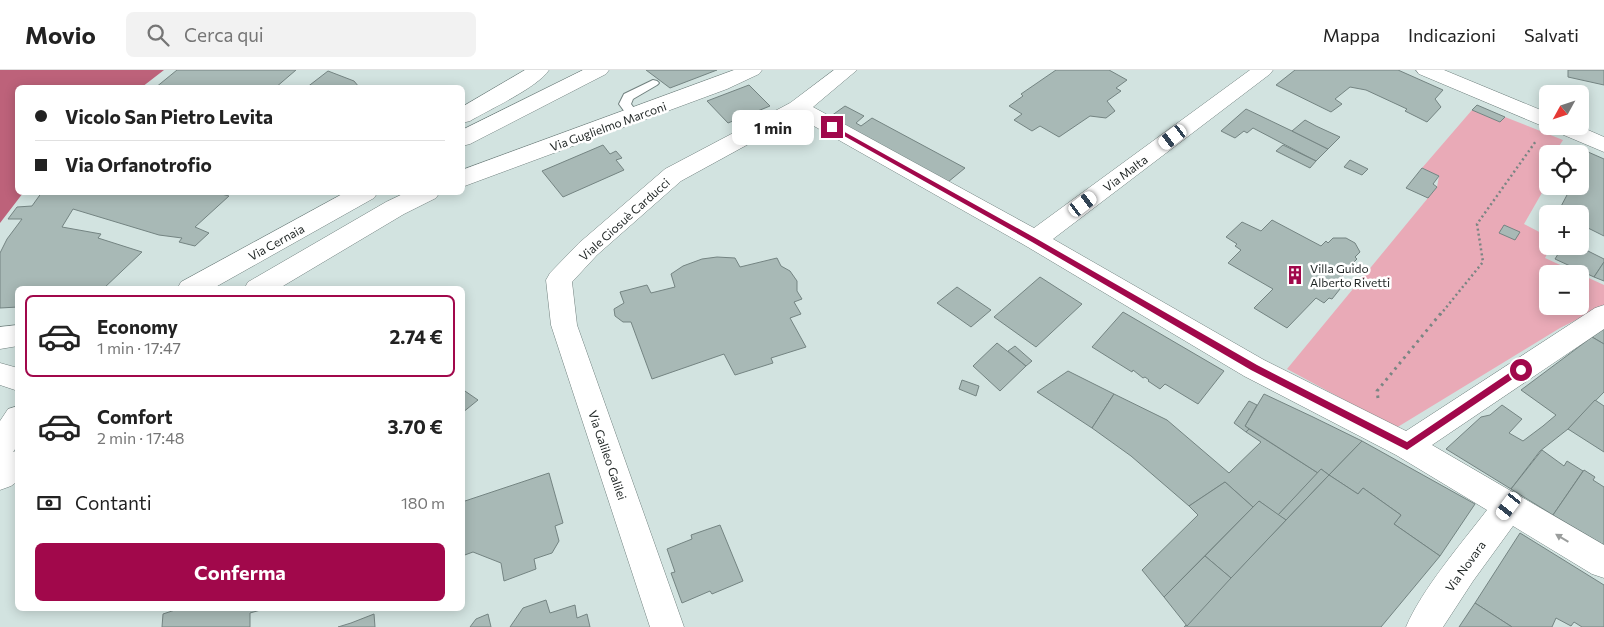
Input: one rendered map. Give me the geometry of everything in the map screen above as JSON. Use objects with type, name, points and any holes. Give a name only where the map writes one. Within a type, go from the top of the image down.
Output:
[{"type":"street","points":[[465,94],[509,70]]},
{"type":"street","points":[[465,114],[519,84],[539,70]]},
{"type":"street","points":[[465,137],[599,70]]},
{"type":"street","name":"Via Guglielmo Marconi","points":[[465,178],[634,116],[752,70]]},
{"type":"street","name":"Viale Giosuè Carducci","points":[[559,280],[588,249],[673,175],[798,108],[847,70]]},
{"type":"street","name":"Via Malta","points":[[1035,240],[1263,70]]},
{"type":"street","points":[[1426,70],[1539,117]]},
{"type":"street","points":[[798,108],[1035,240],[1254,368],[1395,440],[1604,563]]},
{"type":"street","points":[[1580,135],[1604,145]]},
{"type":"street","name":"Via Cernaia","points":[[195,286],[359,195]]},
{"type":"street","points":[[262,286],[395,208],[422,195]]},
{"type":"street","name":"Via Galileo Galilei","points":[[559,280],[564,325],[667,627]]},
{"type":"street","points":[[1395,440],[1604,315]]},
{"type":"street","points":[[0,338],[15,336]]},
{"type":"street","points":[[0,374],[15,379]]},
{"type":"street","points":[[0,446],[15,423]]},
{"type":"street","points":[[0,477],[15,465]]},
{"type":"street","name":"Via Novara","points":[[1423,627],[1461,570],[1509,506]]},
{"type":"lane","points":[[634,116],[626,104],[628,97],[653,83]]},
{"type":"path","points":[[1395,440],[1377,391],[1483,262],[1477,224],[1537,140]]},
{"type":"shaded area","points":[[0,70],[164,70],[145,85],[15,85],[15,195],[21,195],[0,223]]},
{"type":"shaded area","points":[[1472,110],[1500,122],[1505,117],[1539,130],[1539,135],[1550,135],[1563,140],[1560,145],[1539,145],[1539,195],[1541,195],[1524,224],[1539,232],[1539,255],[1546,255],[1545,258],[1560,265],[1539,265],[1539,315],[1586,315],[1560,328],[1396,428],[1287,369],[1437,187],[1439,176],[1422,168]]},
{"type":"shaded area","points":[[1589,278],[1604,285],[1604,306],[1589,314]]},
{"type":"building","points":[[177,70],[296,70],[278,85],[159,85]]},
{"type":"building","points":[[646,70],[717,70],[670,88]]},
{"type":"building","points":[[1056,70],[1109,70],[1127,80],[1116,88],[1121,91],[1107,101],[1115,111],[1106,118],[1090,116],[1059,137],[1040,126],[1032,131],[1014,120],[1022,114],[1009,106],[1023,96],[1021,94]]},
{"type":"building","points":[[1295,70],[1398,70],[1443,90],[1435,99],[1441,107],[1427,122],[1405,111],[1407,109],[1366,90],[1350,87],[1335,99],[1342,104],[1331,112],[1276,85]]},
{"type":"building","points":[[1568,70],[1604,70],[1604,85],[1568,77]]},
{"type":"building","points":[[328,71],[354,81],[357,85],[310,85]]},
{"type":"building","points":[[749,85],[770,106],[728,123],[707,101]]},
{"type":"building","points":[[1477,105],[1505,117],[1500,122],[1472,110]]},
{"type":"building","points":[[845,106],[864,116],[856,123],[861,126],[872,118],[965,168],[948,182],[832,119],[831,116]]},
{"type":"building","points":[[1246,109],[1328,149],[1316,161],[1253,128],[1247,133],[1244,131],[1235,138],[1221,131]]},
{"type":"building","points":[[1305,120],[1340,137],[1328,149],[1292,131]]},
{"type":"building","points":[[603,145],[610,154],[616,151],[622,158],[616,160],[624,170],[563,197],[542,171]]},
{"type":"building","points":[[1283,145],[1316,161],[1310,168],[1276,151]]},
{"type":"building","points":[[1589,152],[1604,159],[1604,236],[1589,228],[1589,205],[1562,205],[1567,195],[1589,195]]},
{"type":"building","points":[[1350,160],[1368,169],[1362,175],[1344,167]]},
{"type":"building","points":[[1422,168],[1439,176],[1433,184],[1437,187],[1428,198],[1406,188]]},
{"type":"building","points":[[40,195],[229,196],[195,227],[209,233],[195,246],[179,242],[182,238],[159,235],[73,209],[62,227],[101,234],[98,238],[142,252],[106,286],[15,286],[15,307],[0,308],[0,253],[7,239],[22,219],[8,219],[17,207],[32,206]]},
{"type":"building","name":"Villa Guido Alberto Rivetti","points":[[1272,220],[1321,246],[1333,238],[1346,238],[1355,243],[1360,252],[1355,257],[1357,259],[1342,274],[1339,281],[1344,284],[1332,299],[1329,298],[1324,303],[1316,298],[1287,328],[1254,308],[1273,289],[1228,263],[1241,250],[1235,246],[1237,244],[1226,237],[1242,222],[1261,231]]},
{"type":"building","points":[[1504,225],[1520,232],[1515,240],[1499,233]]},
{"type":"building","points":[[1589,252],[1604,259],[1604,262],[1594,277],[1589,275],[1589,265],[1568,265],[1555,259],[1557,255],[1589,255]]},
{"type":"building","points":[[717,257],[735,258],[740,267],[777,258],[781,266],[790,271],[797,281],[797,291],[802,299],[794,302],[801,314],[790,318],[806,347],[771,358],[773,363],[735,375],[724,354],[652,379],[631,322],[623,322],[615,316],[614,309],[624,303],[620,292],[647,285],[651,293],[675,287],[671,274],[683,266],[702,259]]},
{"type":"building","points":[[1604,262],[1604,281],[1594,277]]},
{"type":"building","points":[[1040,277],[1082,304],[1036,347],[994,317]]},
{"type":"building","points":[[957,287],[991,310],[971,327],[937,303]]},
{"type":"building","points":[[1123,312],[1224,371],[1198,404],[1165,384],[1160,389],[1145,377],[1143,378],[1133,370],[1132,372],[1092,347]]},
{"type":"building","points":[[1604,329],[1604,344],[1592,337]]},
{"type":"building","points":[[1592,337],[1604,344],[1604,392],[1568,429],[1540,451],[1511,489],[1446,449],[1481,417],[1490,415],[1502,405],[1522,419],[1509,433],[1523,441],[1543,426],[1556,415],[1521,390]]},
{"type":"building","points":[[997,343],[1026,366],[1000,391],[973,366]]},
{"type":"building","points":[[1015,346],[1032,361],[1026,366],[1008,351]]},
{"type":"building","points":[[1068,371],[1114,394],[1092,428],[1037,392]]},
{"type":"building","points":[[962,380],[979,386],[976,396],[959,389]]},
{"type":"building","points":[[465,391],[478,400],[465,411]]},
{"type":"building","points":[[1114,394],[1167,420],[1229,473],[1261,442],[1246,432],[1249,429],[1318,473],[1278,515],[1259,501],[1253,507],[1225,482],[1189,506],[1131,456],[1092,428]]},
{"type":"building","points":[[1264,394],[1362,441],[1329,475],[1321,469],[1318,473],[1245,426]]},
{"type":"building","points":[[1595,400],[1604,406],[1604,452],[1568,429]]},
{"type":"building","points":[[1249,401],[1257,405],[1245,426],[1249,429],[1246,432],[1234,423]]},
{"type":"building","points":[[1362,441],[1475,504],[1440,556],[1394,524],[1401,515],[1363,488],[1358,494],[1329,475]]},
{"type":"building","points":[[1542,450],[1564,466],[1567,461],[1583,471],[1553,515],[1511,489]]},
{"type":"building","points":[[1321,469],[1329,475],[1286,520],[1278,515]]},
{"type":"building","points":[[1584,470],[1595,477],[1593,480],[1604,487],[1604,545],[1553,515]]},
{"type":"building","points":[[549,473],[563,523],[555,526],[559,541],[552,553],[534,559],[536,569],[504,581],[501,563],[473,552],[465,555],[465,501]]},
{"type":"building","points":[[1329,475],[1358,494],[1363,488],[1401,515],[1394,524],[1440,556],[1381,627],[1184,627]]},
{"type":"building","points":[[1225,482],[1253,507],[1164,597],[1142,570],[1198,515],[1189,506]]},
{"type":"building","points":[[1259,501],[1286,520],[1231,578],[1205,556]]},
{"type":"building","points":[[720,525],[743,581],[712,594],[710,591],[682,603],[671,573],[675,572],[667,549],[692,539],[691,535]]},
{"type":"building","points":[[1520,533],[1604,585],[1604,627],[1582,627],[1574,622],[1571,626],[1556,618],[1552,627],[1512,627],[1475,603]]},
{"type":"building","points":[[1205,556],[1231,578],[1187,626],[1164,597]]},
{"type":"building","points":[[546,600],[550,613],[575,605],[577,618],[587,614],[590,627],[510,627],[523,608]]},
{"type":"building","points":[[1475,603],[1512,627],[1459,627]]},
{"type":"building","points":[[172,611],[257,611],[250,613],[250,627],[162,627],[163,614]]},
{"type":"building","points":[[374,614],[375,627],[338,627],[351,623]]},
{"type":"building","points":[[488,614],[491,627],[470,627],[476,619]]},
{"type":"place","name":"Villa Guido Alberto Rivetti","points":[[1295,275]]},
{"type":"route","points":[[832,127],[1035,240],[1254,368],[1407,446],[1521,370]]}]
